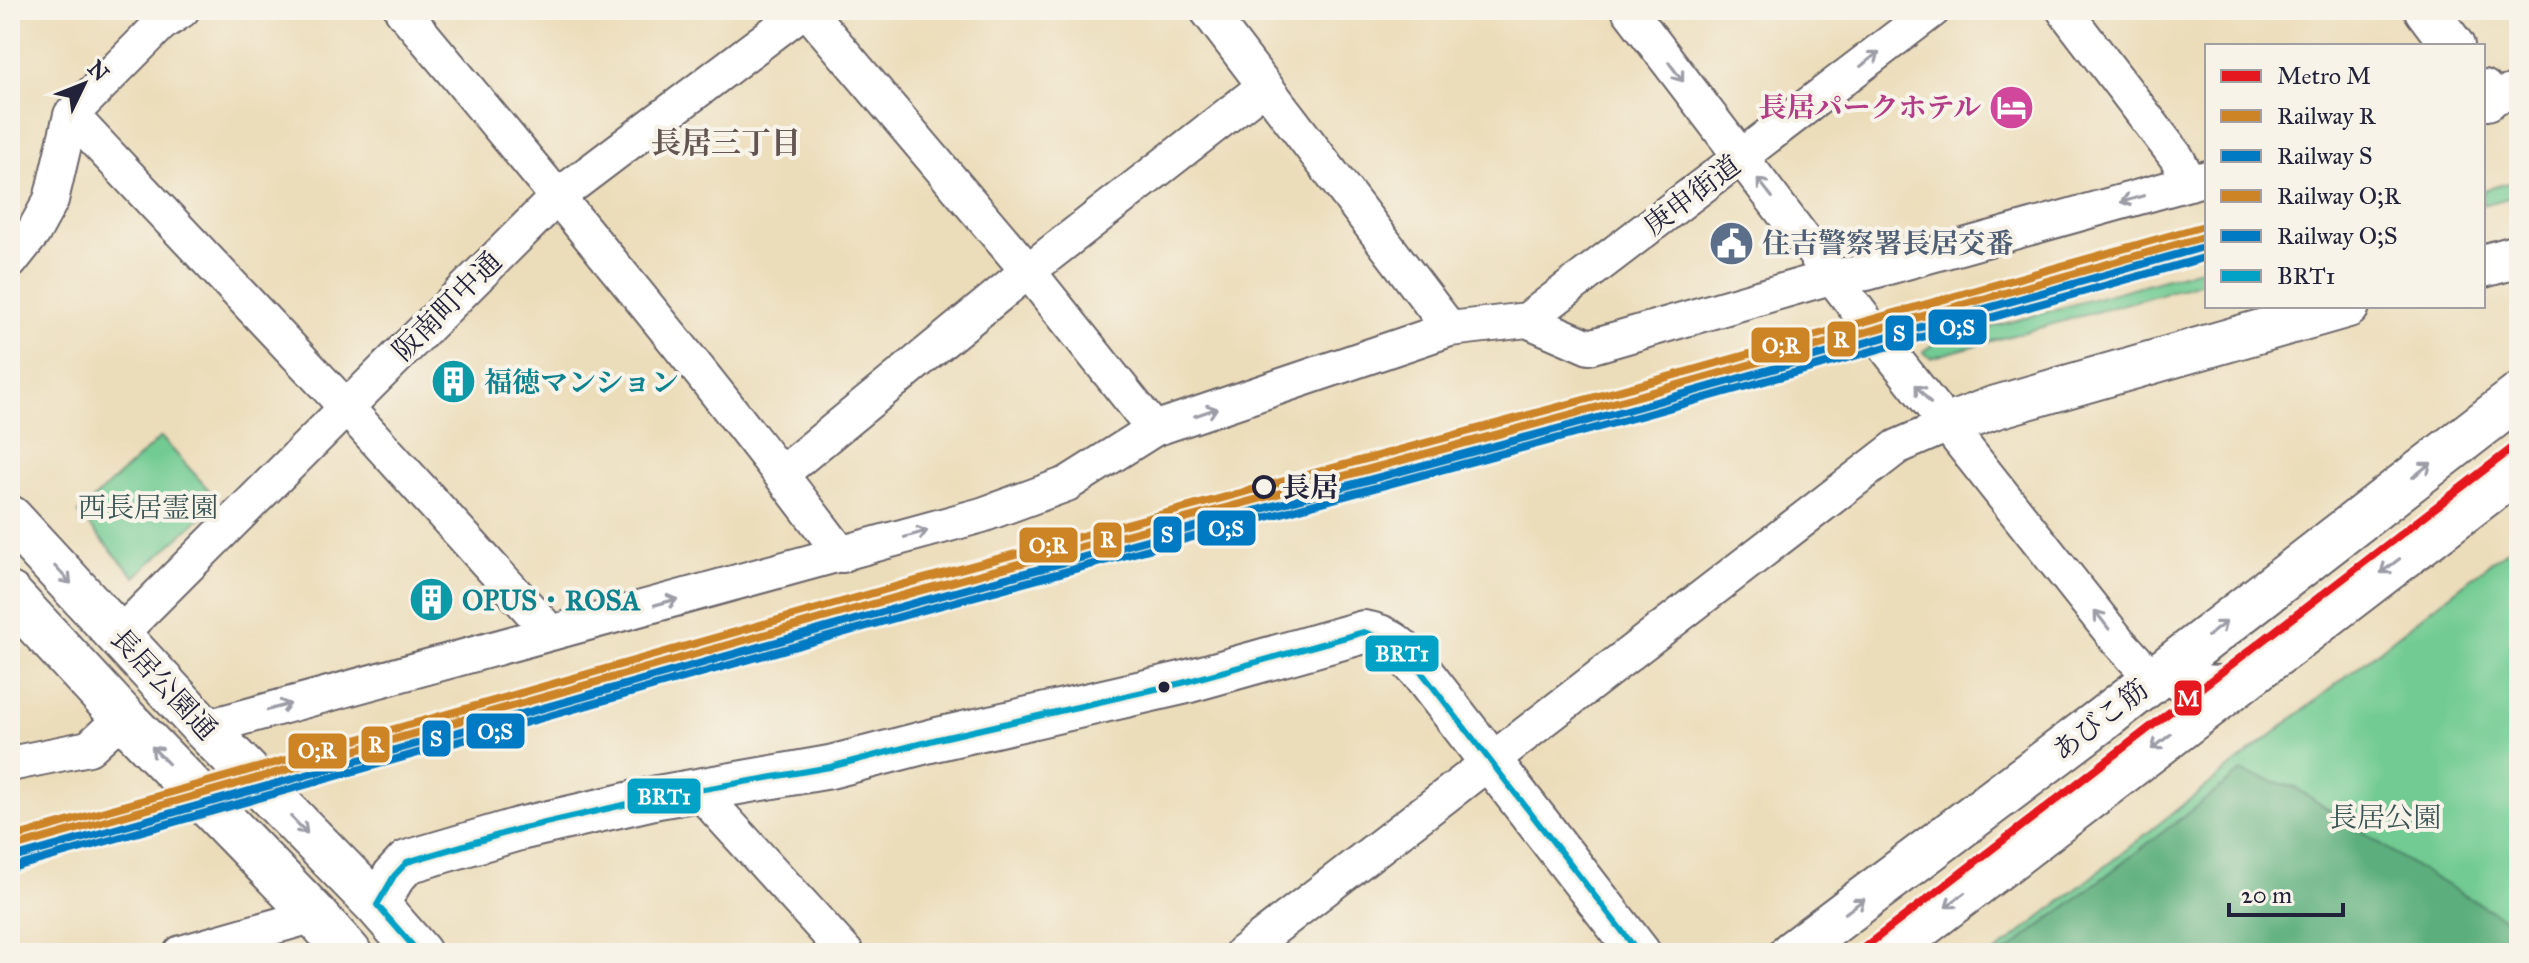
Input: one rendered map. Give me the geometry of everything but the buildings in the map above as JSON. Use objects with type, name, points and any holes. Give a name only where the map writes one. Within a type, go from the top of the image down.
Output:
[{"type":"main road","name":"あびこ筋","points":[[1792,953],[2519,396]]},
{"type":"main road","name":"あびこ筋","points":[[1886,953],[2519,468]]},
{"type":"main road","name":"長居公園通","points":[[10,518],[204,728],[377,905],[419,953]]},
{"type":"main road","name":"長居公園通","points":[[10,595],[349,953]]},
{"type":"street","points":[[10,262],[33,233],[51,200],[71,115],[161,24],[182,10]]},
{"type":"street","points":[[402,10],[781,474],[842,555]]},
{"type":"street","points":[[805,10],[1028,271],[1154,429]]},
{"type":"street","name":"阪南町中通","points":[[119,635],[557,197],[805,10]]},
{"type":"street","points":[[1207,10],[1450,329]]},
{"type":"street","points":[[1629,10],[1891,354],[2118,641],[2153,679],[2235,684]]},
{"type":"street","name":"庚申街道","points":[[1527,320],[1933,10]]},
{"type":"street","points":[[204,728],[982,515],[1067,484],[1154,429],[1450,329],[1527,320],[1589,347],[1834,276],[1867,273],[2198,180],[2177,158],[2064,10]]},
{"type":"street","points":[[2426,10],[2452,44]]},
{"type":"street","points":[[781,474],[1028,271],[1265,86]]},
{"type":"street","points":[[71,115],[346,407],[551,633]]},
{"type":"street","points":[[2485,265],[2519,256]]},
{"type":"street","points":[[1242,953],[1897,447],[1993,408],[2341,308]]},
{"type":"street","points":[[377,905],[394,876],[407,862],[519,829],[697,789],[830,767],[1182,683],[1347,634],[1364,632],[1381,634],[1401,649],[1639,953]]},
{"type":"street","points":[[10,764],[89,748],[123,717]]},
{"type":"street","points":[[697,789],[846,953]]},
{"type":"street","points":[[181,953],[315,915]]},
{"type":"green space","points":[[2519,180],[2519,195],[2485,204],[2485,189]]},
{"type":"green space","points":[[2205,268],[2205,282],[1931,358],[1923,352],[1935,343]]},
{"type":"green space","name":"西長居霊園","points":[[161,437],[219,501],[135,577],[78,513]]},
{"type":"green space","name":"長居公園","points":[[2519,540],[2519,953],[1995,953]]},
{"type":"green space","points":[[2241,772],[2296,788],[2414,866],[2512,923],[2508,953],[2005,953]]},
{"type":"metro line","name":"M","points":[[1857,953],[2519,443]]},
{"type":"rail line","name":"O;R","points":[[10,838],[912,582],[1632,387],[2204,226]]},
{"type":"rail line","name":"R","points":[[10,848],[915,592],[1635,397],[2205,237]]},
{"type":"rail line","name":"S","points":[[13,858],[918,602],[1638,407],[2205,247]]},
{"type":"rail line","name":"O;S","points":[[15,867],[920,611],[1640,416],[2205,258]]},
{"type":"transit line","name":"BRT1","points":[[419,953],[377,905],[394,876],[407,862],[519,829],[658,797],[830,767],[1182,683],[1364,632],[1388,640],[1419,669],[1639,953]]},
{"type":"place","name":"長居パークホテル","points":[[2012,107]]},
{"type":"place","name":"住吉警察署長居交番","points":[[1731,243]]},
{"type":"place","name":"福徳マンション","points":[[453,382]]},
{"type":"place","name":"長居","points":[[1264,487]]},
{"type":"place","name":"OPUS・ROSA","points":[[431,600]]},
{"type":"district","name":"長居三丁目","points":[[726,143]]}]
